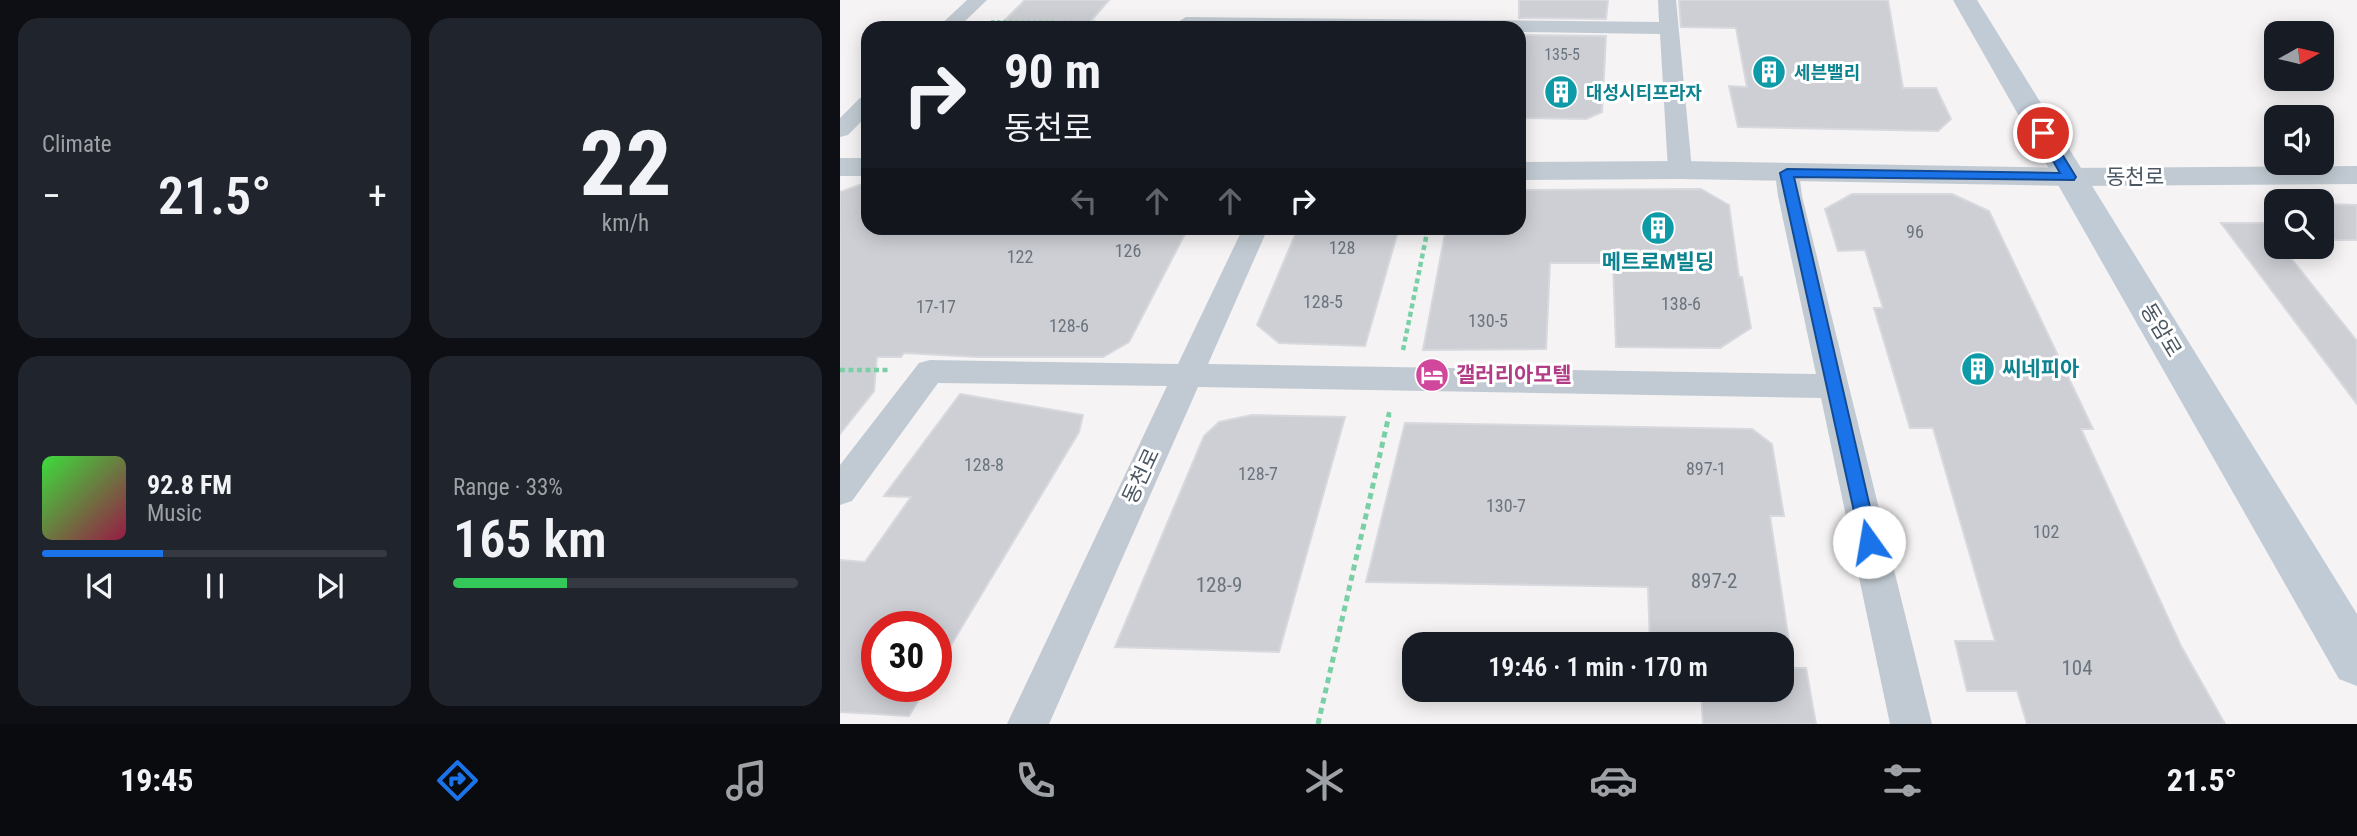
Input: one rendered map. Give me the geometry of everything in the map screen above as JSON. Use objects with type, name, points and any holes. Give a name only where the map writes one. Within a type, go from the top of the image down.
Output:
[{"type":"main road","name":"동암로","points":[[1965,0],[2357,661]]},
{"type":"street","points":[[955,21],[978,0]]},
{"type":"street","points":[[1343,21],[1352,0]]},
{"type":"street","points":[[1667,0],[1680,170]]},
{"type":"street","points":[[1192,15],[1266,21]]},
{"type":"street","points":[[1526,28],[1670,28]]},
{"type":"street","points":[[840,130],[861,110]]},
{"type":"street","points":[[840,167],[861,167]]},
{"type":"street","name":"동천로","points":[[1526,171],[1680,170],[2069,177],[2357,175]]},
{"type":"street","points":[[1787,173],[1911,724]]},
{"type":"street","name":"동천로","points":[[1028,724],[1252,235]]},
{"type":"street","points":[[840,491],[930,371],[1833,386]]},
{"type":"path","points":[[1014,21],[1192,15]]},
{"type":"path","points":[[1318,724],[1428,235]]},
{"type":"path","points":[[840,369],[930,371]]},
{"type":"building","points":[[1025,0],[1109,0],[1091,21],[1004,21]]},
{"type":"building","points":[[1519,0],[1608,0],[1606,19],[1519,18]]},
{"type":"building","name":"세븐밸리","points":[[1679,0],[1888,0],[1903,88],[1936,88],[1951,119],[1938,131],[1738,127],[1729,86],[1747,87],[1736,28],[1681,27]]},
{"type":"building","points":[[1526,35],[1606,36],[1602,112],[1586,119],[1526,118]]},
{"type":"building","points":[[861,184],[861,235],[1184,235],[1129,342],[1103,357],[978,357],[904,353],[901,357],[877,357],[874,391],[840,434],[840,192]]},
{"type":"building","points":[[1701,189],[1729,205],[1739,277],[1742,277],[1751,328],[1720,348],[1616,347],[1613,263],[1550,263],[1546,349],[1423,350],[1445,235],[1526,235],[1526,190]]},
{"type":"building","points":[[1852,194],[1952,194],[1989,211],[2093,429],[2081,429],[2181,646],[2225,724],[2027,724],[2017,691],[1967,691],[1955,641],[1995,641],[1933,428],[1910,428],[1874,308],[1883,308],[1865,250],[1838,251],[1825,209]]},
{"type":"building","points":[[2334,204],[2357,205],[2357,240],[2334,240]]},
{"type":"building","points":[[2221,223],[2263,223],[2264,259],[2292,259],[2357,341],[2357,404]]},
{"type":"building","points":[[1295,235],[1397,235],[1365,346],[1279,343],[1257,325]]},
{"type":"building","points":[[960,394],[1083,415],[1079,432],[952,643],[952,611],[861,611],[861,702],[917,702],[909,716],[840,712],[840,560],[865,562],[911,497],[884,496]]},
{"type":"building","points":[[1252,415],[1345,417],[1279,652],[1115,647],[1204,436],[1219,422]]},
{"type":"building","points":[[1405,423],[1752,429],[1772,444],[1784,516],[1770,516],[1788,632],[1650,632],[1648,587],[1366,582]]},
{"type":"building","points":[[1794,668],[1806,668],[1816,724],[1703,724],[1702,702],[1794,702]]},
{"type":"place","name":"세븐밸리","points":[[1769,72]]},
{"type":"place","name":"대성시티프라자","points":[[1561,92]]},
{"type":"place","name":"메트로M빌딩","points":[[1658,228]]},
{"type":"place","name":"씨네피아","points":[[1978,369]]},
{"type":"place","name":"갤러리아모텔","points":[[1432,375]]},
{"type":"route","points":[[1869,542],[1787,173],[2069,177],[2043,133]]}]
